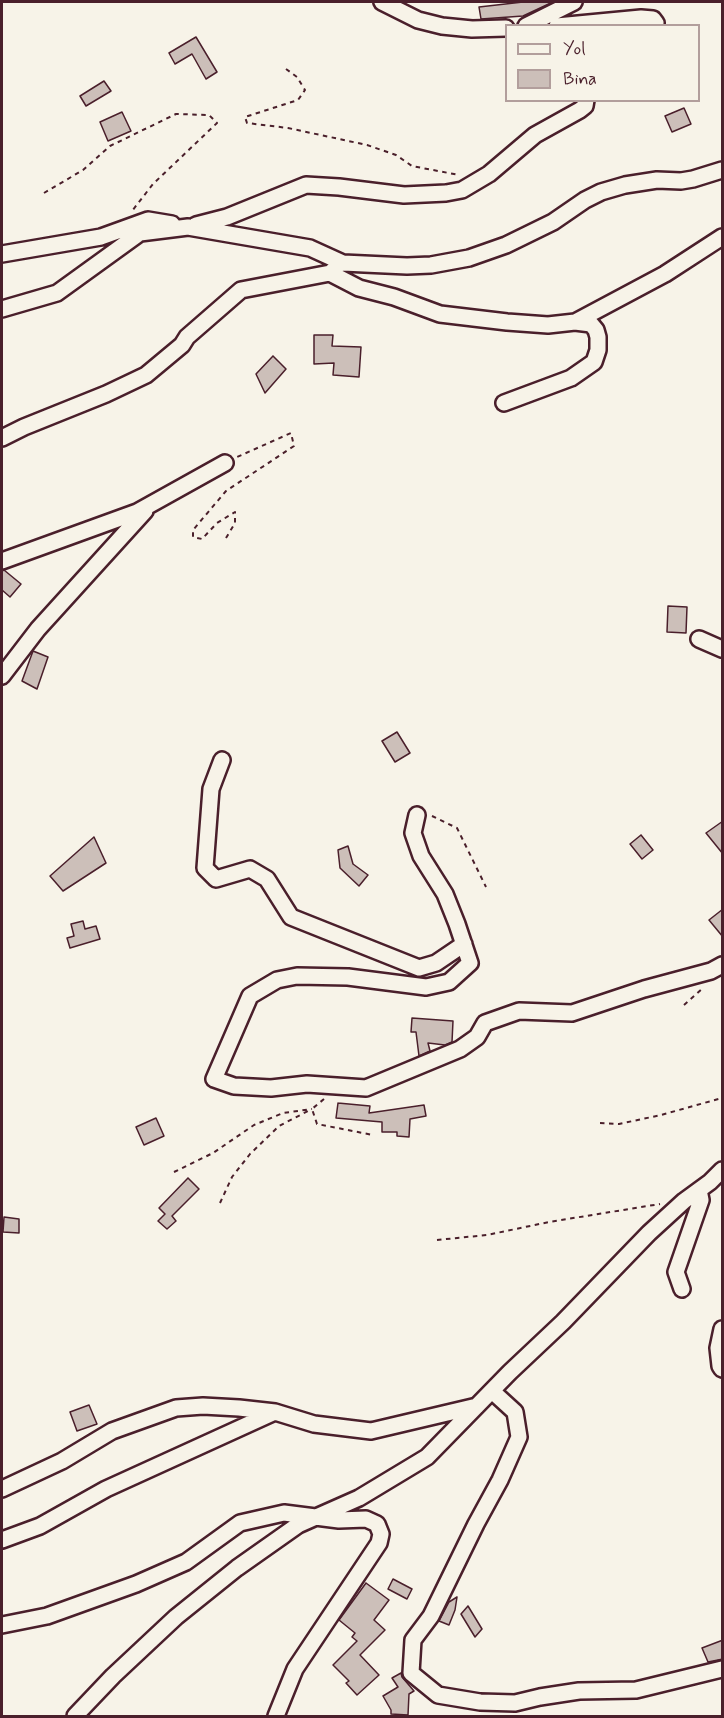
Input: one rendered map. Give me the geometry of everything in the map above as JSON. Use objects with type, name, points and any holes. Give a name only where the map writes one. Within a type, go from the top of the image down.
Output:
[{"type":"street","points":[[382,2],[418,20],[442,26],[472,29],[505,28]]},
{"type":"street","points":[[530,24],[574,2]]},
{"type":"street","points":[[578,24],[641,18],[654,19],[656,24]]},
{"type":"street","points":[[2,309],[57,292],[140,233],[188,227],[227,217],[306,185],[422,195],[462,190],[489,174],[536,135],[580,110],[586,102]]},
{"type":"street","points":[[2,254],[100,237],[148,220],[310,248],[343,263],[407,266],[469,258],[506,245],[554,222],[585,200],[601,192],[625,185],[657,180],[693,179],[723,170]]},
{"type":"street","points":[[575,322],[665,274],[723,237]]},
{"type":"street","points":[[2,438],[146,375],[241,290],[330,273],[343,263]]},
{"type":"street","points":[[330,273],[359,288],[394,297],[440,314],[548,325],[575,322],[591,324],[598,337],[598,350],[594,362],[571,378],[504,403]]},
{"type":"street","points":[[2,561],[137,512],[225,463]]},
{"type":"street","points":[[2,676],[38,629],[150,505]]},
{"type":"street","points":[[699,639],[723,649]]},
{"type":"street","points":[[222,760],[211,789],[205,868],[216,879],[250,869],[267,879],[291,917],[419,968],[436,963],[464,944]]},
{"type":"street","points":[[417,814],[413,833],[422,856],[445,894],[470,963],[449,982],[426,987],[348,977],[297,976],[277,980],[250,996],[214,1079],[234,1086],[271,1088],[307,1084],[366,1088],[460,1049],[477,1037],[485,1023],[519,1011],[572,1013],[644,989],[711,971],[723,965]]},
{"type":"street","points":[[75,1716],[113,1676],[176,1617],[237,1568],[298,1525],[359,1498],[427,1457],[649,1233],[723,1170]]},
{"type":"street","points":[[682,1289],[676,1272],[701,1200],[699,1190]]},
{"type":"street","points":[[723,1329],[718,1348],[720,1366],[723,1369]]},
{"type":"street","points":[[492,1391],[514,1412],[519,1437],[500,1480],[431,1616],[413,1640],[411,1673],[438,1695],[480,1702],[515,1703],[579,1691],[636,1689],[723,1669]]},
{"type":"street","points":[[2,1489],[62,1461],[112,1431],[176,1408],[212,1407],[275,1412],[314,1424],[371,1431],[477,1406]]},
{"type":"street","points":[[2,1540],[40,1526],[106,1489],[275,1412]]},
{"type":"street","points":[[2,1625],[47,1617],[136,1584],[186,1562],[240,1523],[284,1513],[366,1520],[377,1524],[381,1534],[379,1543],[296,1670],[276,1716]]},
{"type":"path","points":[[286,69],[297,77],[305,90],[298,100],[245,117],[248,123],[288,128],[367,145],[396,155],[412,166],[466,176],[474,182]]},
{"type":"path","points":[[44,193],[83,170],[110,146],[176,114],[209,115],[218,123],[153,184],[131,211]]},
{"type":"path","points":[[225,463],[291,433],[294,446],[226,491],[194,530],[193,537],[202,539],[217,523],[235,512],[235,523],[226,538]]},
{"type":"path","points":[[417,814],[433,816],[457,828],[486,887]]},
{"type":"path","points":[[220,1203],[232,1177],[250,1154],[279,1126],[312,1109],[341,1087]]},
{"type":"path","points":[[600,1123],[630,1122],[723,1098]]},
{"type":"path","points":[[312,1109],[317,1124],[373,1135]]},
{"type":"path","points":[[174,1173],[213,1153],[254,1125],[282,1113],[312,1109]]},
{"type":"path","points":[[437,1240],[487,1235],[549,1222],[661,1204]]},
{"type":"building","points":[[523,2],[553,2],[523,16],[481,19],[479,7]]},
{"type":"building","points":[[196,37],[217,72],[206,79],[192,54],[175,64],[169,53]]},
{"type":"building","points":[[104,81],[111,91],[86,106],[80,96]]},
{"type":"building","points":[[684,108],[691,124],[672,132],[665,116]]},
{"type":"building","points":[[122,112],[131,131],[108,141],[100,122]]},
{"type":"building","points":[[314,335],[333,335],[332,346],[361,347],[359,377],[333,375],[334,363],[314,364]]},
{"type":"building","points":[[273,356],[286,369],[265,393],[256,374]]},
{"type":"building","points":[[4,570],[21,584],[10,597],[2,590],[2,571]]},
{"type":"building","points":[[668,606],[687,607],[686,633],[667,632]]},
{"type":"building","points":[[33,651],[48,657],[37,689],[22,681]]},
{"type":"building","points":[[397,732],[410,753],[395,762],[382,741]]},
{"type":"building","points":[[723,821],[723,854],[706,833]]},
{"type":"building","points":[[641,835],[653,850],[642,859],[630,844]]},
{"type":"building","points":[[94,837],[106,863],[63,891],[50,876]]},
{"type":"building","points":[[348,846],[353,864],[368,875],[359,886],[340,868],[338,850]]},
{"type":"building","points":[[723,909],[723,937],[709,920]]},
{"type":"building","points":[[83,921],[85,929],[96,926],[100,939],[70,948],[67,938],[74,936],[71,924]]},
{"type":"building","points":[[412,1018],[453,1021],[452,1042],[445,1045],[428,1043],[430,1051],[419,1056],[416,1032],[411,1032]]},
{"type":"building","points":[[338,1103],[370,1106],[369,1113],[424,1105],[426,1116],[410,1119],[409,1137],[397,1136],[397,1132],[382,1132],[382,1122],[336,1118]]},
{"type":"building","points":[[156,1118],[164,1136],[144,1145],[136,1127]]},
{"type":"building","points":[[188,1178],[199,1189],[172,1216],[176,1221],[167,1229],[158,1221],[165,1214],[159,1208]]},
{"type":"building","points":[[4,1217],[19,1219],[19,1233],[3,1232]]},
{"type":"building","points":[[89,1405],[97,1424],[77,1431],[70,1412]]},
{"type":"building","points":[[393,1579],[412,1589],[407,1599],[388,1589]]},
{"type":"building","points":[[366,1583],[389,1600],[374,1620],[385,1630],[360,1655],[379,1675],[357,1695],[346,1683],[349,1681],[333,1665],[357,1641],[352,1637],[355,1633],[339,1620]]},
{"type":"building","points":[[457,1597],[449,1625],[439,1621],[449,1602]]},
{"type":"building","points":[[468,1606],[482,1629],[475,1637],[461,1614]]},
{"type":"building","points":[[723,1640],[723,1659],[708,1662],[702,1648]]},
{"type":"building","points":[[401,1673],[414,1691],[409,1694],[408,1715],[391,1714],[383,1696],[398,1687],[392,1678]]}]
